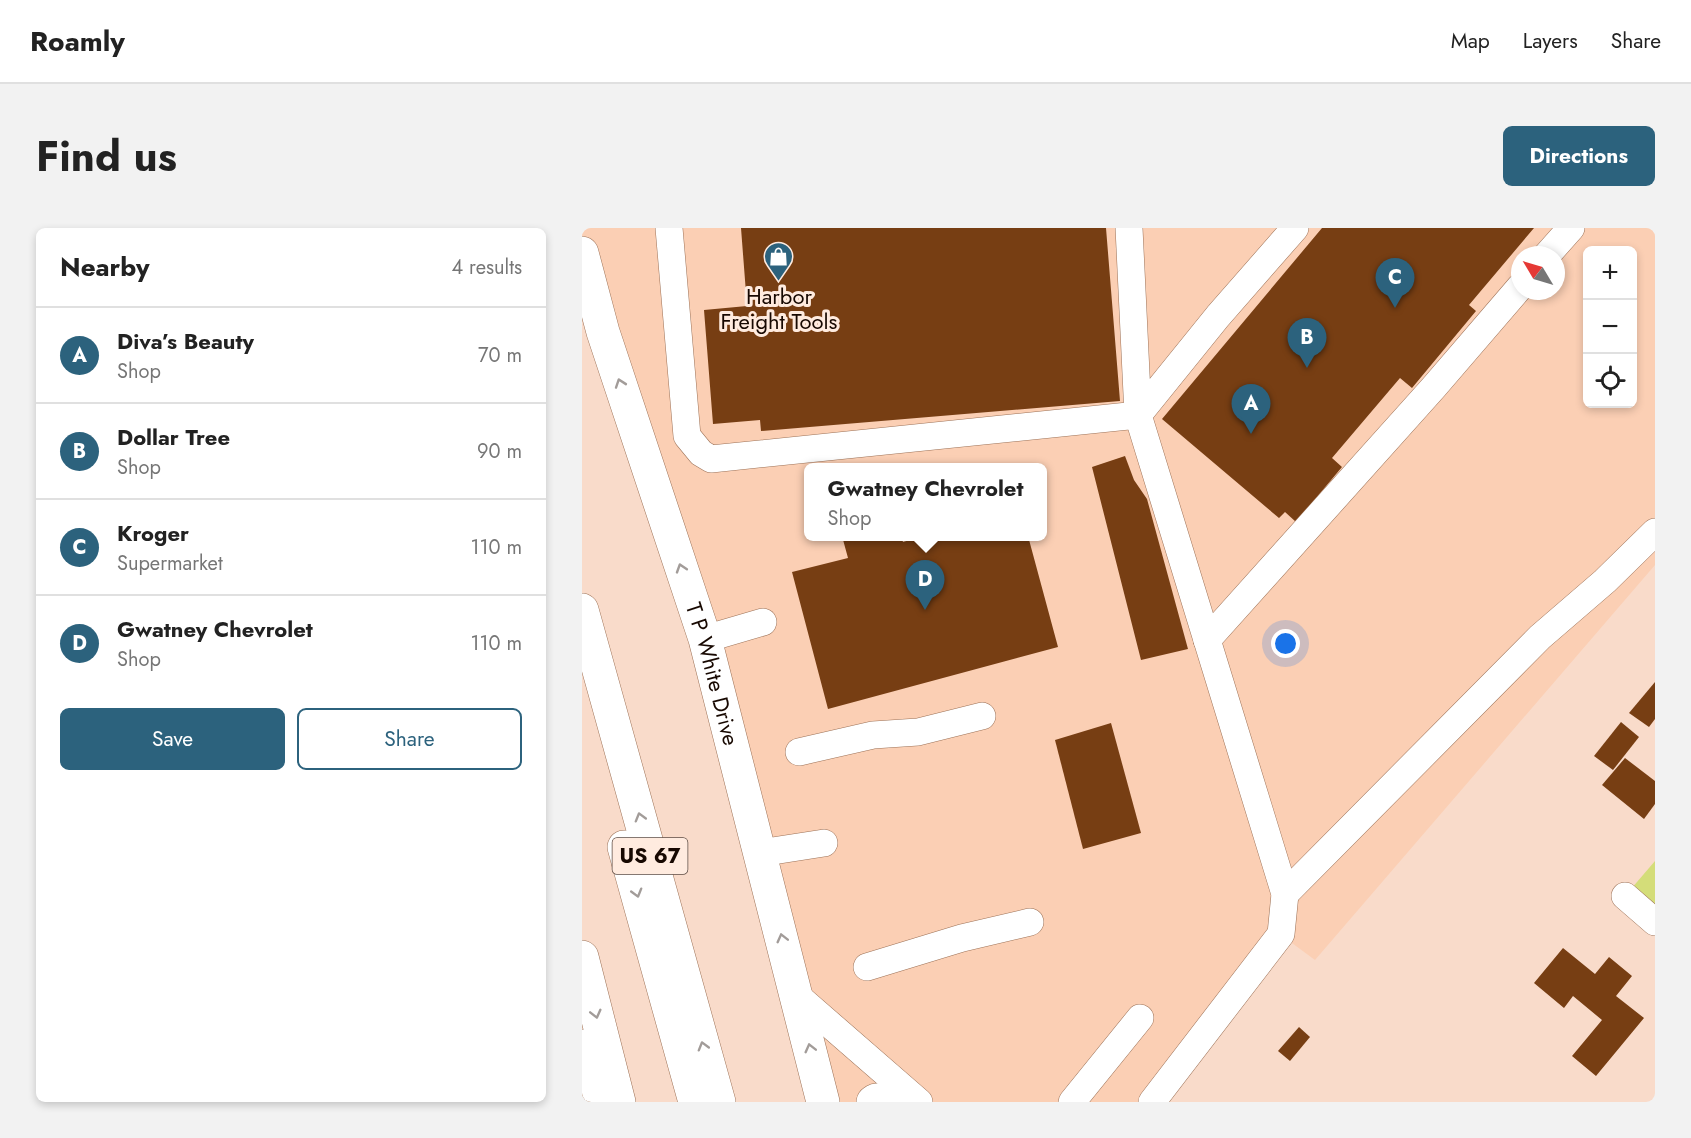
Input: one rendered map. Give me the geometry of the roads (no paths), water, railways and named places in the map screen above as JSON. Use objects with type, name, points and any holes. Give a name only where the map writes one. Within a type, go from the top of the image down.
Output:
[{"type":"main road","name":"T P White Drive","points":[[582,253],[603,332],[705,639],[823,1102]]},
{"type":"main road","name":"US 67","points":[[582,610],[719,1102]]},
{"type":"main road","name":"US 67","points":[[582,695],[695,1102]]},
{"type":"main road","points":[[583,969],[619,1102]]},
{"type":"main road","points":[[873,1102],[876,1100],[900,1102]]},
{"type":"street","points":[[669,228],[687,436],[701,453],[711,459],[1115,420],[1138,415],[1218,316],[1295,228]]},
{"type":"street","points":[[1129,228],[1138,415],[1285,894],[1281,934],[1152,1102]]},
{"type":"street","points":[[1555,246],[1570,228]]},
{"type":"street","points":[[1207,640],[1434,387],[1511,297]]},
{"type":"street","points":[[1285,894],[1540,637],[1605,581],[1655,532]]},
{"type":"street","points":[[705,639],[763,622]]},
{"type":"street","points":[[799,752],[873,735],[918,732],[982,716]]},
{"type":"street","points":[[760,853],[824,843]]},
{"type":"street","points":[[1625,896],[1655,922]]},
{"type":"street","points":[[867,967],[962,938],[1030,922]]},
{"type":"street","points":[[796,995],[919,1102]]},
{"type":"street","points":[[1072,1102],[1140,1018]]},
{"type":"street","points":[[582,1043],[598,1102]]},
{"type":"place","name":"Harbor Freight Tools","points":[[779,282]]},
{"type":"place","name":"Kroger","points":[[1395,308]]},
{"type":"place","name":"Dollar Tree","points":[[1307,368]]},
{"type":"place","name":"Diva’s Beauty","points":[[1251,434]]},
{"type":"place","name":"Gwatney Chevrolet","points":[[925,610]]}]
